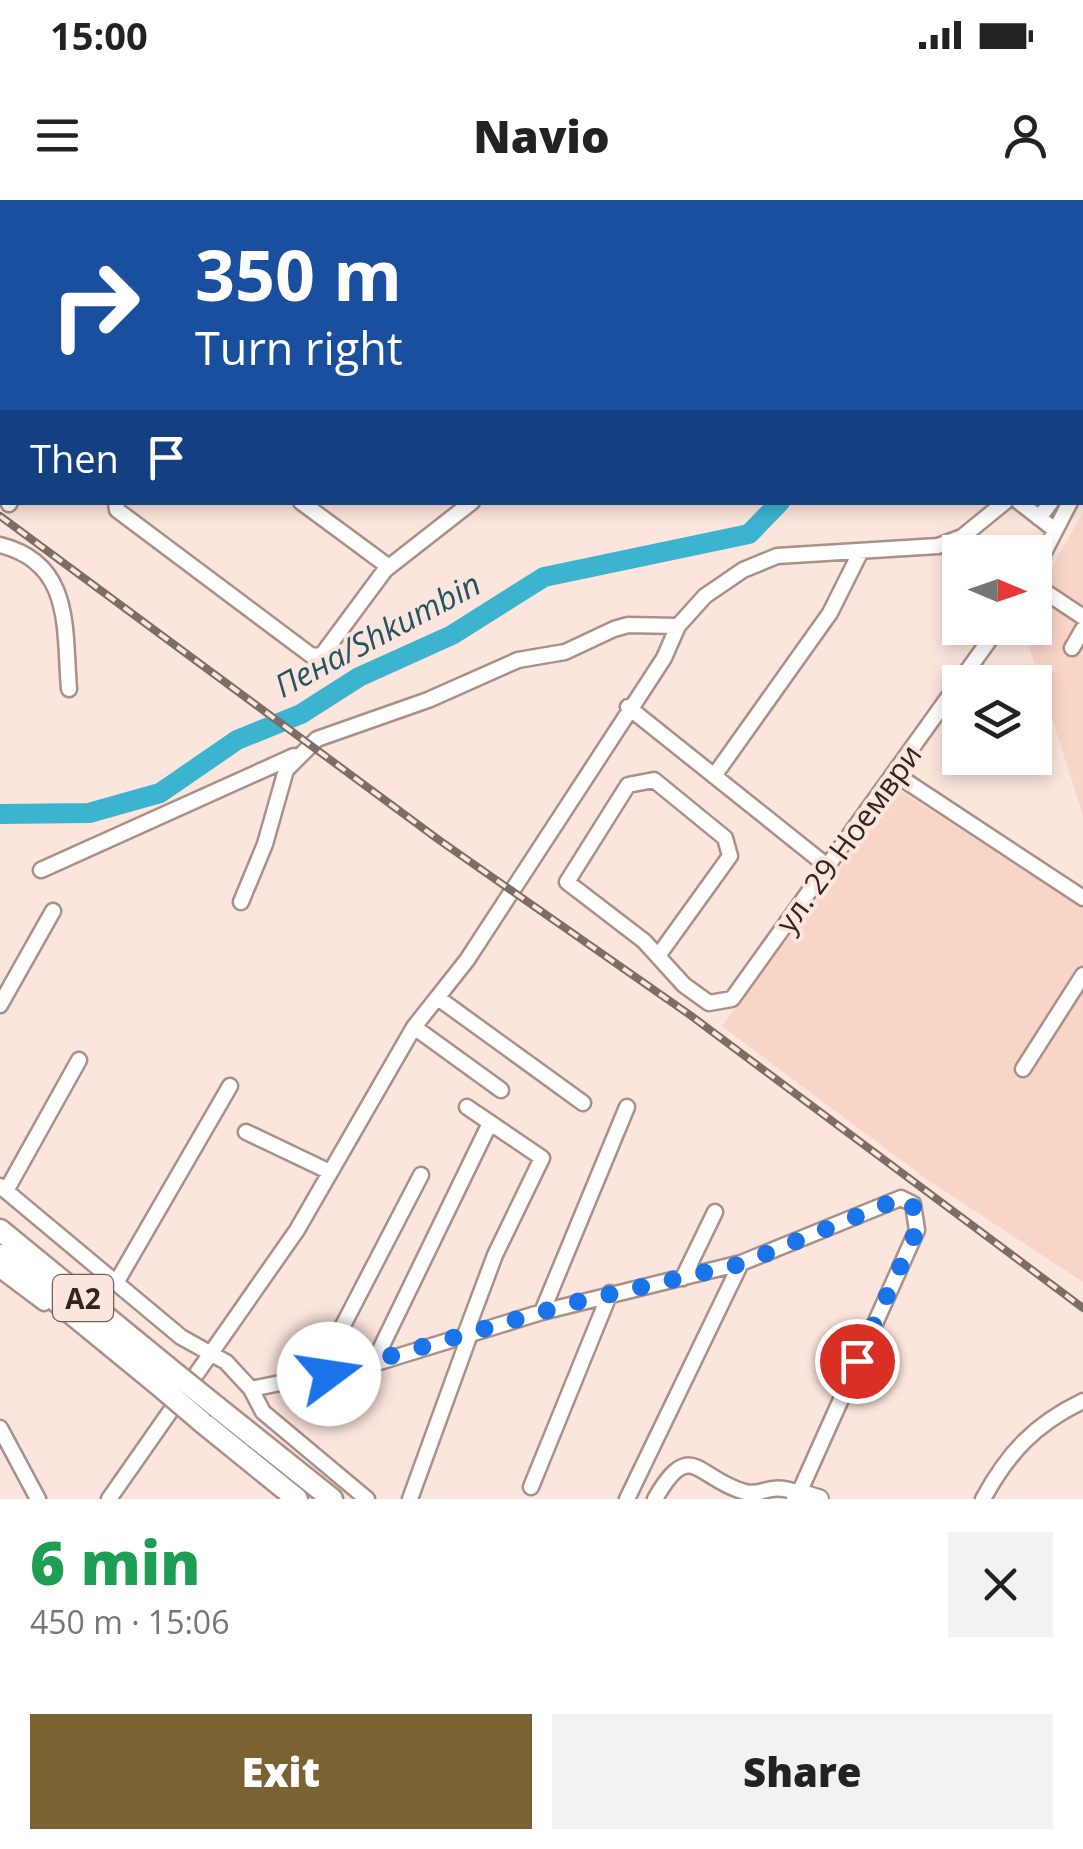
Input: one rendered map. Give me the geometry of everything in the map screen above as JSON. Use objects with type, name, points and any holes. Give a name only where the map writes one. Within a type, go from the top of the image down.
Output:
[{"type":"highway","name":"A2","points":[[0,1230],[210,1415],[297,1499]]},
{"type":"highway","name":"A2","points":[[0,1255],[160,1374]]},
{"type":"highway","name":"A2","points":[[210,1415],[332,1499]]},
{"type":"main road","points":[[798,1496],[819,1499]]},
{"type":"street","points":[[116,505],[117,510],[153,538],[312,656],[322,656],[389,568],[468,505]]},
{"type":"street","points":[[305,505],[389,568]]},
{"type":"street","points":[[109,1499],[214,1355],[330,1172],[414,1027],[467,960],[664,658],[678,626],[705,596],[743,570],[777,556],[860,553],[950,543],[1001,505]]},
{"type":"street","points":[[1022,505],[1055,530]]},
{"type":"street","points":[[1039,518],[1049,505]]},
{"type":"street","points":[[1052,536],[1068,505]]},
{"type":"street","points":[[0,545],[19,550],[55,581],[63,598],[69,689]]},
{"type":"street","points":[[714,776],[830,612],[860,553]]},
{"type":"street","points":[[1052,596],[1083,617]]},
{"type":"street","points":[[41,870],[295,756],[324,735],[428,700],[518,660],[565,652],[628,624],[678,626]]},
{"type":"street","points":[[1072,648],[1083,629]]},
{"type":"street","name":"ул. 29 Ноември","points":[[658,956],[684,985],[708,1003],[732,999],[986,645]]},
{"type":"street","points":[[628,708],[827,866]]},
{"type":"street","points":[[241,902],[295,756]]},
{"type":"street","points":[[895,774],[1083,898]]},
{"type":"street","points":[[654,780],[725,838],[730,856],[658,956],[567,882],[628,785],[654,780]]},
{"type":"street","points":[[0,1005],[52,911]]},
{"type":"street","points":[[1023,1069],[1083,975]]},
{"type":"street","points":[[438,998],[583,1103]]},
{"type":"street","points":[[414,1027],[501,1090]]},
{"type":"street","points":[[79,1060],[3,1188],[180,1336],[214,1355],[251,1389],[263,1412],[368,1499]]},
{"type":"street","points":[[116,1283],[230,1086]]},
{"type":"street","points":[[410,1499],[495,1255],[542,1158],[467,1107]]},
{"type":"street","points":[[542,1312],[627,1108]]},
{"type":"street","points":[[373,1364],[490,1123]]},
{"type":"street","points":[[246,1132],[330,1172]]},
{"type":"street","points":[[329,1374],[338,1338],[420,1176]]},
{"type":"street","points":[[251,1389],[373,1364],[610,1293],[741,1264],[901,1198],[913,1204],[918,1214],[917,1230],[798,1496],[778,1485],[760,1494],[742,1492],[694,1466],[682,1466],[671,1471],[655,1499]]},
{"type":"street","points":[[683,1278],[715,1212]]},
{"type":"street","points":[[627,1499],[741,1264]]},
{"type":"street","points":[[0,1270],[160,1374]]},
{"type":"street","points":[[531,1487],[610,1293]]},
{"type":"street","points":[[983,1499],[1014,1448],[1051,1416],[1083,1401]]},
{"type":"street","points":[[0,1428],[38,1499]]},
{"type":"shaded area","points":[[1083,512],[1083,815],[1052,718],[1052,665],[1035,665],[1028,645],[1052,645],[1052,567]]},
{"type":"shaded area","points":[[899,790],[1083,908],[1083,1282],[928,1180],[722,1026]]},
{"type":"waterway","name":"Пена/Shkumbin","points":[[0,814],[89,813],[160,793],[237,740],[301,714],[359,677],[452,635],[544,577],[749,534],[777,505]]},
{"type":"railway","points":[[0,516],[439,840],[690,1015],[1083,1308]]},
{"type":"route","points":[[329,1374],[576,1302],[741,1264],[901,1198],[908,1200],[918,1214],[917,1230],[857,1361]]}]
